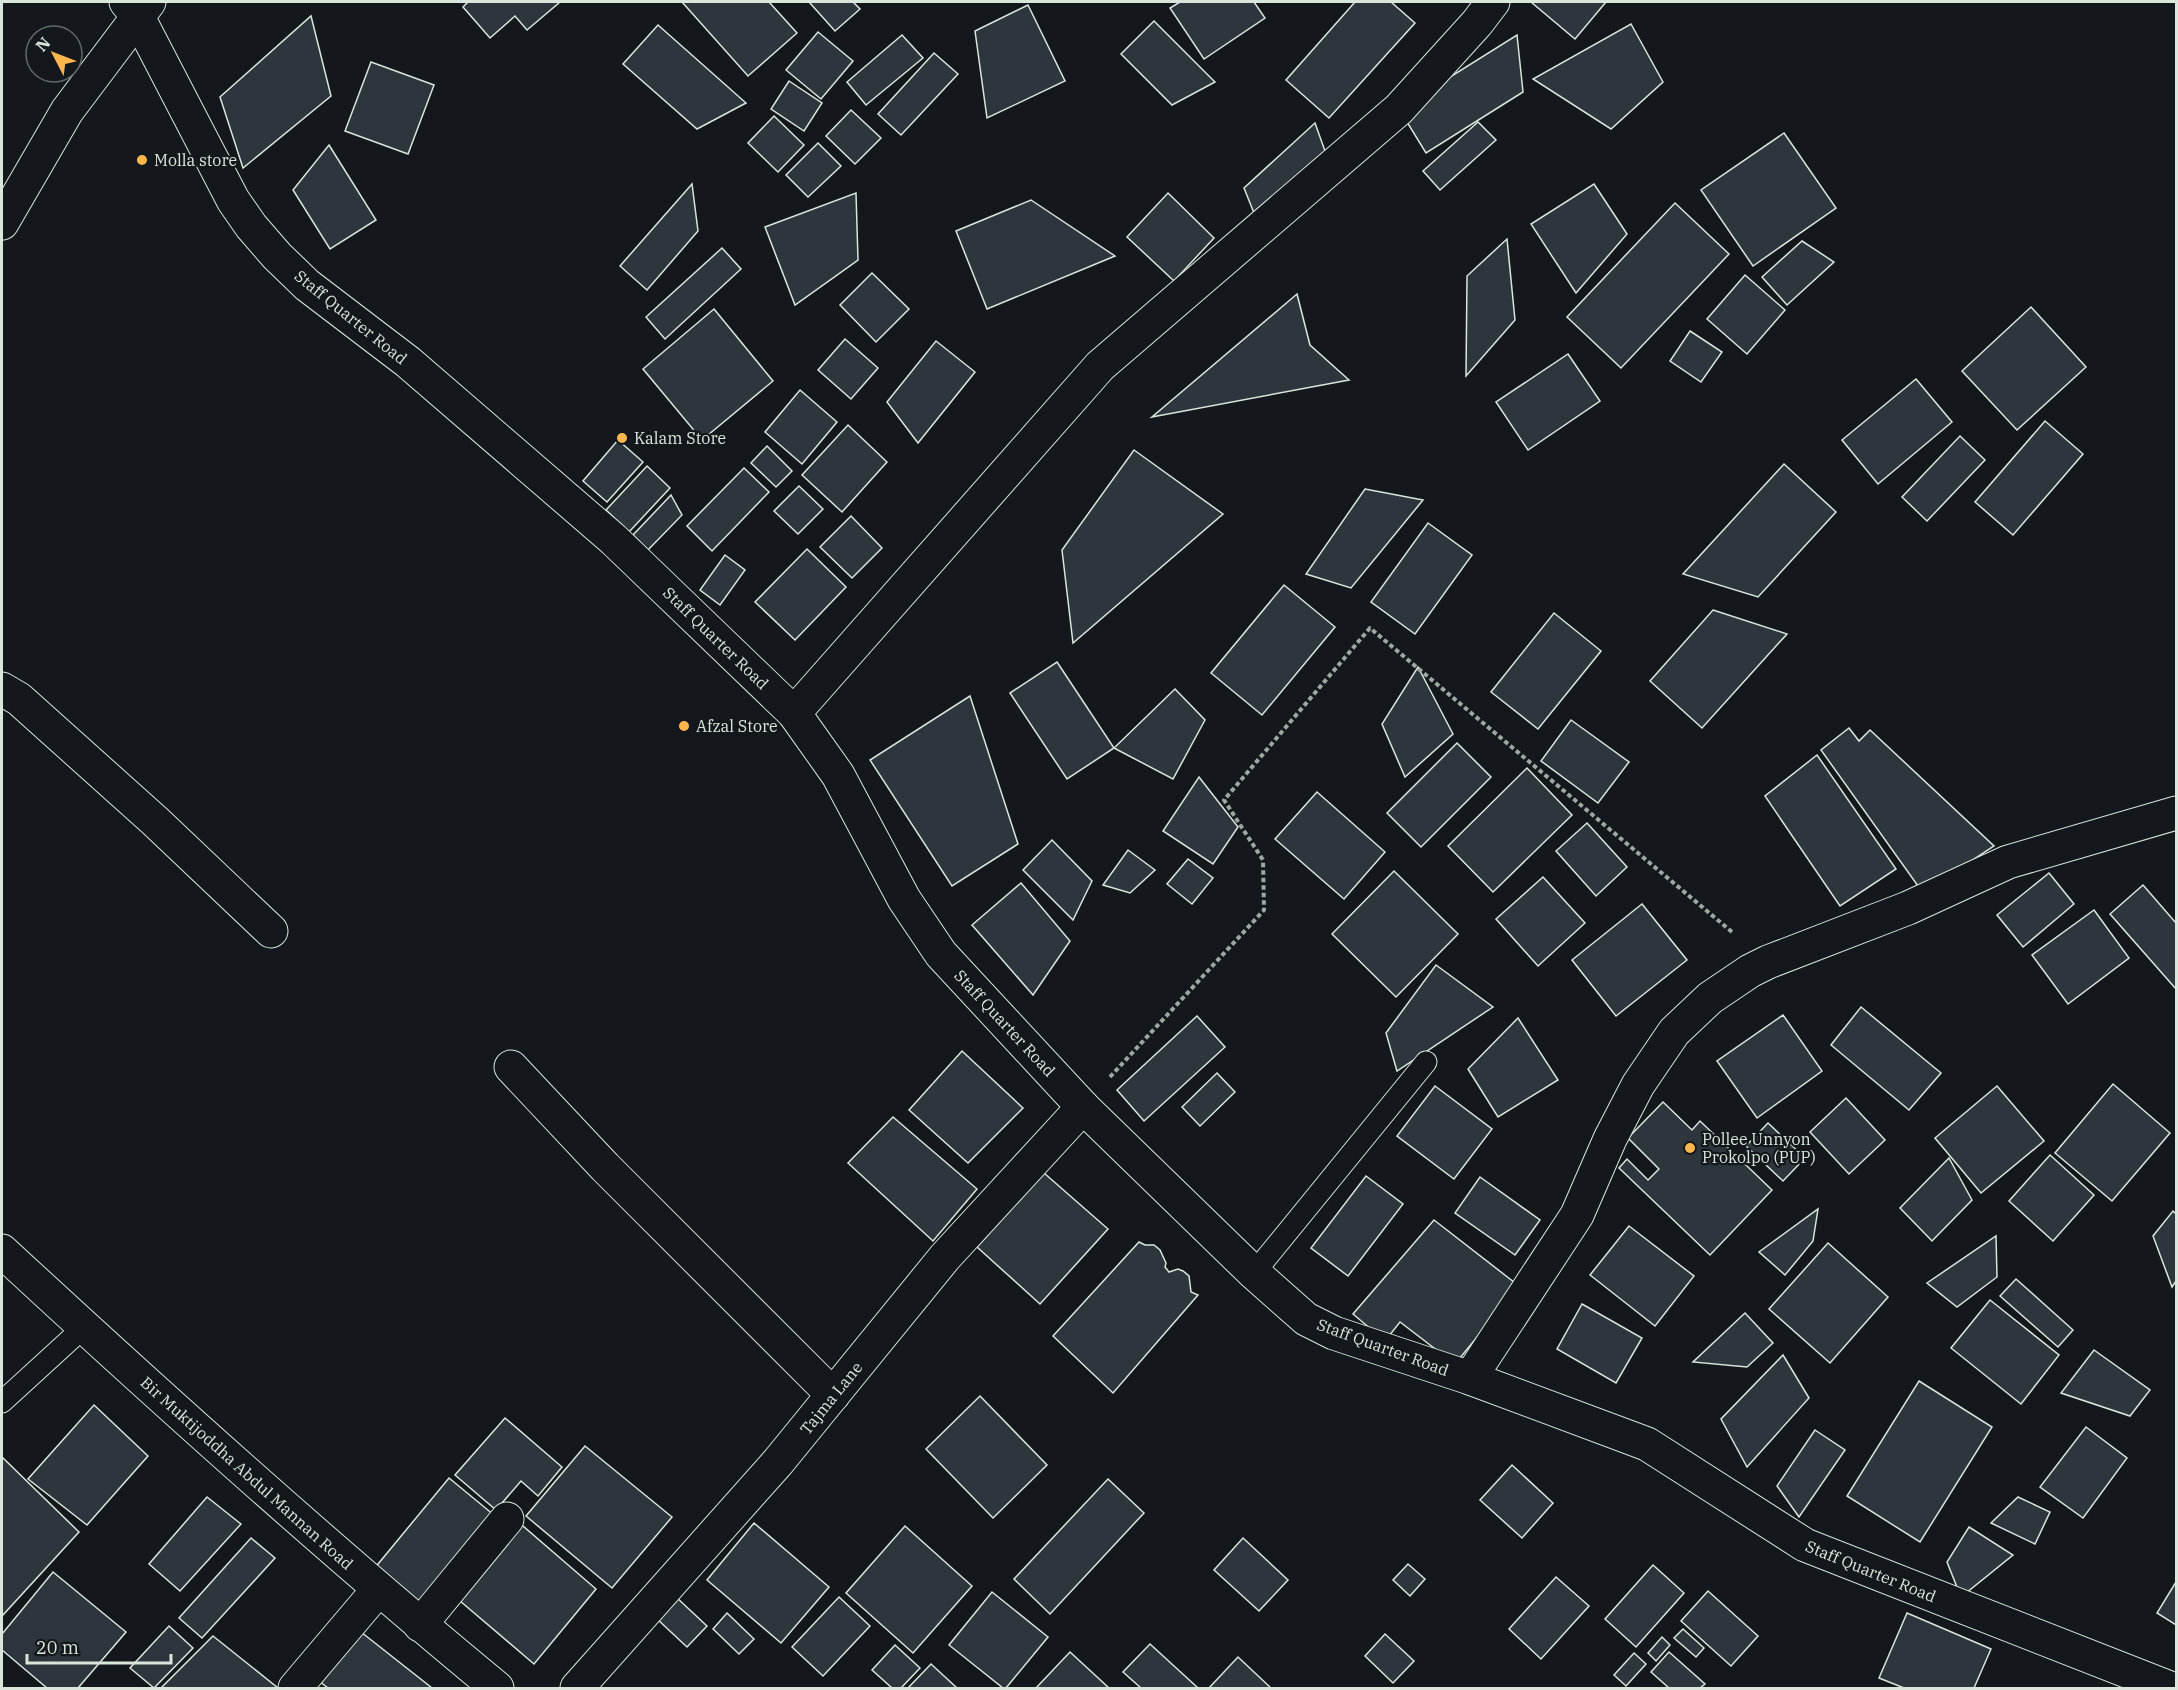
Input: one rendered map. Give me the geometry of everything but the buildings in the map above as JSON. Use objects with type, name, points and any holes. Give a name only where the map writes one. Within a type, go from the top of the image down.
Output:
[{"type":"street","points":[[794,713],[1100,366],[1399,109],[1477,23],[1493,2]]},
{"type":"street","points":[[2,223],[67,111],[138,6]]},
{"type":"street","name":"Staff Quarter Road","points":[[138,6],[233,200],[251,226],[277,256],[307,285],[408,362],[613,539],[794,713],[838,775],[904,898],[941,954],[1083,1107],[1254,1273],[1306,1319],[1334,1333],[1470,1378],[1647,1444],[1805,1545],[2170,1689]]},
{"type":"street","points":[[2,689],[27,706],[155,821],[271,931]]},
{"type":"street","points":[[1470,1378],[1577,1215],[1610,1139],[1638,1085],[1674,1032],[1710,998],[1750,970],[1908,908],[2008,862],[2176,813]]},
{"type":"street","points":[[511,1067],[605,1167],[833,1395]]},
{"type":"street","name":"Tajma Lane","points":[[577,1689],[778,1462],[945,1257],[1083,1107]]},
{"type":"street","name":"Bir Muktijoddha Abdul Mannan Road","points":[[2,1251],[378,1590],[497,1689]]},
{"type":"street","points":[[420,1625],[507,1519]]},
{"type":"street","points":[[295,1689],[378,1590]]},
{"type":"lane","points":[[1254,1273],[1426,1062]]},
{"type":"lane","points":[[2,1402],[84,1327]]},
{"type":"path","points":[[1083,1107],[1264,910],[1263,860],[1224,800],[1370,628],[1768,962]]},
{"type":"place","name":"Molla store","points":[[142,160]]},
{"type":"place","name":"Kalam Store","points":[[622,438]]},
{"type":"place","name":"Afzal Store","points":[[684,726]]},
{"type":"place","name":"Pollee Unnyon Prokolpo (PUP)","points":[[1690,1148]]}]
